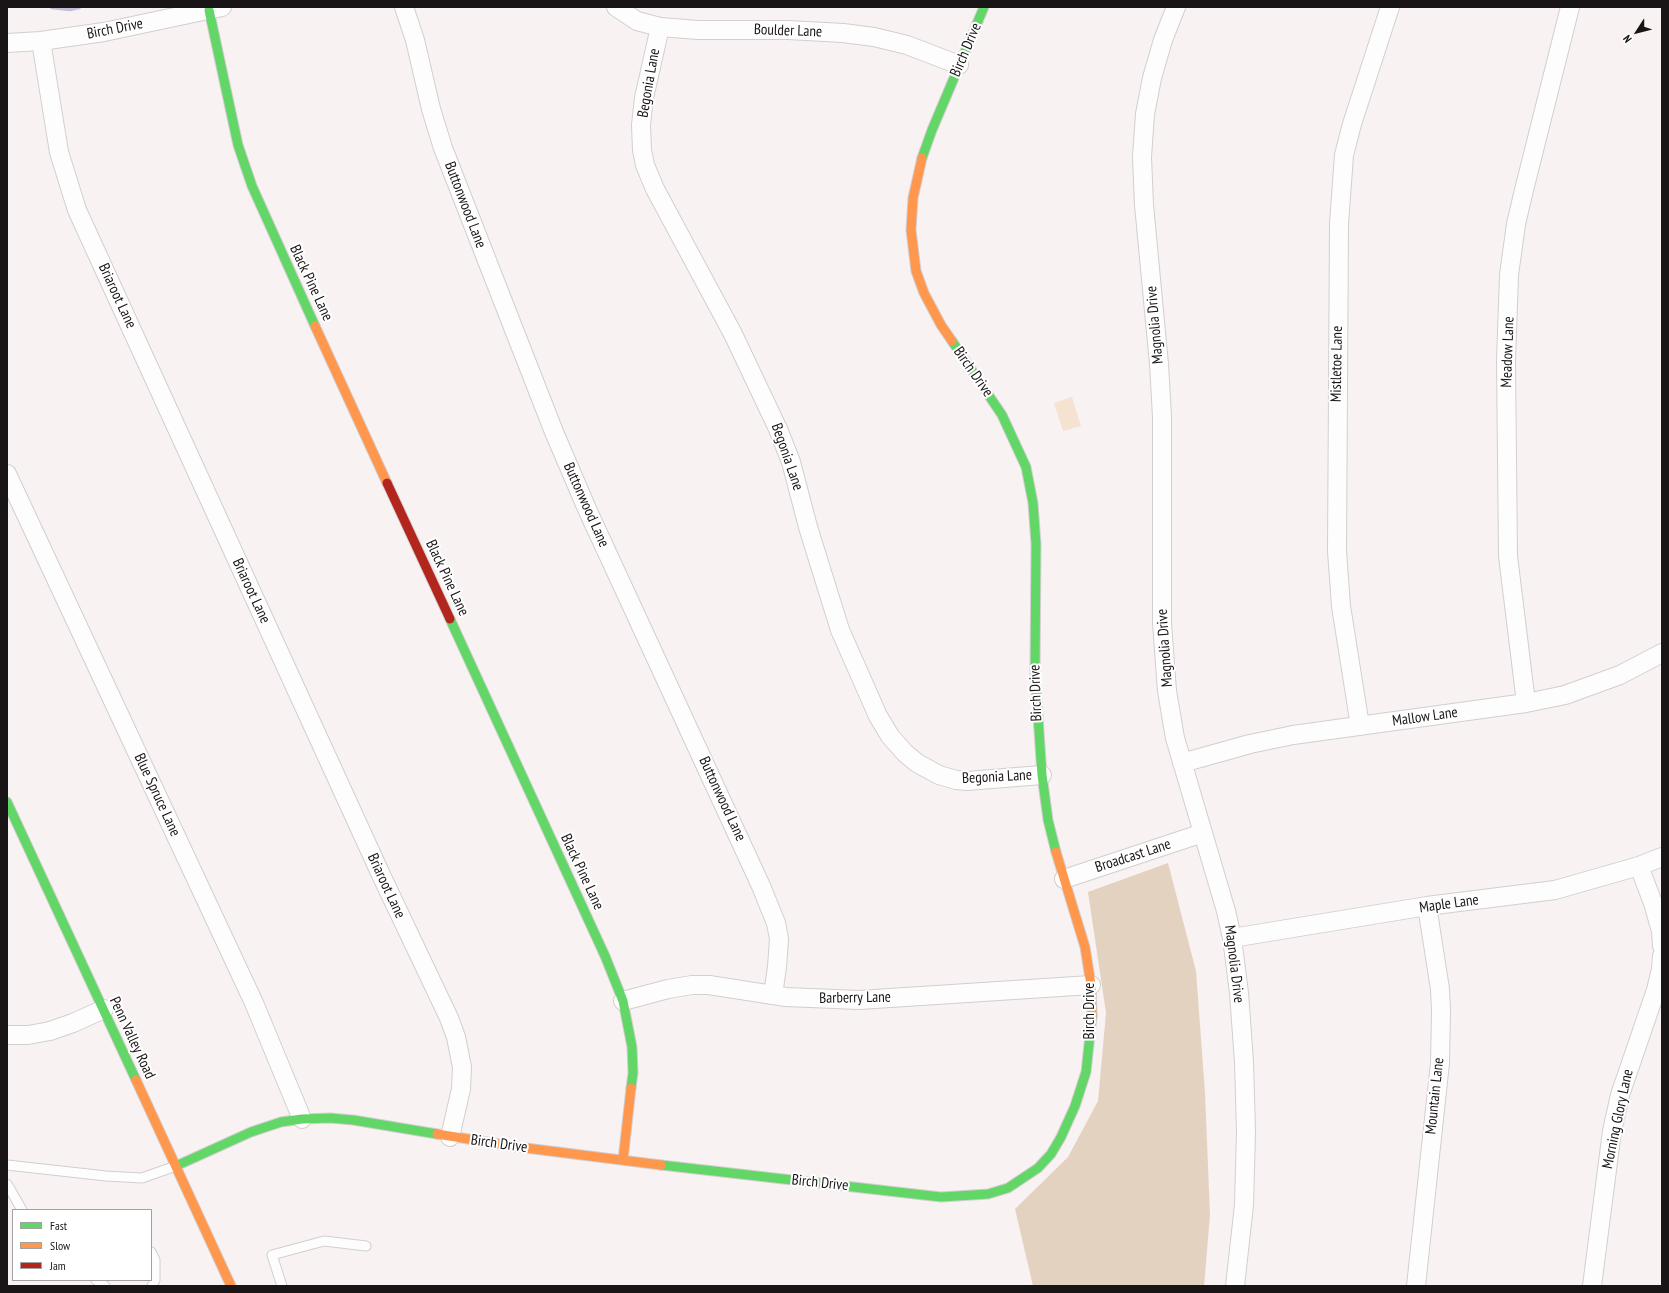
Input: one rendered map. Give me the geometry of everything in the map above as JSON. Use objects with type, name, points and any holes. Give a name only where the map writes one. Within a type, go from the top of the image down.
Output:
[{"type":"street","name":"Buttonwood Lane","points":[[404,7],[415,40],[431,109],[443,148],[551,425],[587,509],[758,879],[776,923],[778,946],[773,995]]},
{"type":"street","name":"Boulder Lane","points":[[616,7],[637,21],[660,28],[698,30],[788,30],[843,33],[874,37],[908,45],[959,65]]},
{"type":"street","name":"Birch Drive","points":[[176,1166],[251,1132],[281,1122],[302,1118],[353,1120],[450,1137],[623,1160],[940,1197],[988,1194],[1008,1188],[1038,1168],[1051,1154],[1061,1137],[1075,1106],[1086,1072],[1092,1017],[1085,947],[1048,820],[1042,775],[1035,672],[1036,544],[1030,479],[1016,442],[1002,415],[937,319],[924,293],[916,271],[911,230],[912,198],[918,171],[932,130],[984,7]]},
{"type":"street","name":"Magnolia Drive","points":[[1176,7],[1163,40],[1152,78],[1145,114],[1142,156],[1144,205],[1159,364],[1161,409],[1163,513],[1162,623],[1167,691],[1176,738],[1182,763],[1226,910],[1232,938],[1239,993],[1244,1062],[1246,1131],[1244,1205],[1235,1286]]},
{"type":"street","name":"Mistletoe Lane","points":[[1360,726],[1341,606],[1336,551],[1339,224],[1344,155],[1354,116],[1390,7]]},
{"type":"street","name":"Meadow Lane","points":[[1526,703],[1508,556],[1506,362],[1509,275],[1516,224],[1522,197],[1570,7]]},
{"type":"street","name":"Birch Drive","points":[[7,43],[42,41],[104,32],[216,8]]},
{"type":"street","name":"Black Pine Lane","points":[[216,8],[228,105],[238,145],[267,221],[606,956],[623,1001],[632,1047],[633,1073],[623,1160]]},
{"type":"street","name":"Begonia Lane","points":[[660,28],[644,98],[641,125],[642,150],[645,165],[655,189],[733,334],[778,429],[791,462],[808,527],[840,630],[878,716],[890,736],[905,753],[917,763],[939,775],[956,780],[967,780],[1042,775]]},
{"type":"street","name":"Briaroot Lane","points":[[42,41],[59,152],[77,210],[382,878],[449,1018],[456,1037],[462,1067],[461,1089],[450,1137]]},
{"type":"street","name":"Blue Spruce Lane","points":[[7,474],[254,1003],[302,1118]]},
{"type":"street","name":"Mallow Lane","points":[[1182,763],[1250,744],[1293,735],[1526,703],[1565,695],[1595,686],[1620,675],[1662,652]]},
{"type":"street","name":"Penn Valley Road","points":[[7,802],[231,1286]]},
{"type":"street","name":"Broadcast Lane","points":[[1064,879],[1203,833]]},
{"type":"street","name":"Maple Lane","points":[[1232,938],[1427,906],[1555,890],[1639,866],[1662,857]]},
{"type":"street","points":[[1639,866],[1653,903],[1661,931],[1662,946]]},
{"type":"street","name":"Mountain Lane","points":[[1416,1286],[1440,1063],[1440,989],[1427,906]]},
{"type":"street","name":"Morning Glory Lane","points":[[1592,1286],[1614,1124],[1628,1068],[1656,990],[1661,969],[1662,956]]},
{"type":"street","name":"Barberry Lane","points":[[623,1001],[668,989],[692,985],[709,985],[773,995],[822,1000],[863,1000],[1090,985]]},
{"type":"street","points":[[7,1035],[28,1035],[50,1031],[73,1023],[104,1009]]},
{"type":"lane","points":[[7,1165],[106,1176],[142,1178],[176,1166]]},
{"type":"lane","points":[[7,1184],[21,1209]]},
{"type":"lane","points":[[282,1286],[272,1255],[324,1241],[366,1246]]},
{"type":"lane","points":[[152,1254],[155,1260],[155,1280],[152,1286]]},
{"type":"shaded area","points":[[1072,397],[1081,426],[1063,431],[1054,403]]},
{"type":"shaded area","points":[[1168,863],[1196,971],[1205,1093],[1210,1215],[1204,1286],[1033,1286],[1015,1209],[1068,1157],[1098,1101],[1106,1013],[1088,892]]},
{"type":"waterway","points":[[52,7],[70,9],[79,7]]},
{"type":"traffic: fast","points":[[922,158],[932,130],[984,7]]},
{"type":"traffic: fast","points":[[209,10],[238,145],[252,186],[315,326]]},
{"type":"traffic: fast","points":[[952,341],[1002,415],[1026,467],[1033,503],[1036,544],[1035,672],[1042,775],[1048,820],[1056,852]]},
{"type":"traffic: fast","points":[[450,619],[605,956],[623,1001],[632,1047],[633,1073],[631,1088]]},
{"type":"traffic: fast","points":[[7,802],[136,1080]]},
{"type":"traffic: fast","points":[[661,1165],[941,1197],[988,1194],[1008,1188],[1038,1168],[1051,1154],[1061,1137],[1075,1106],[1086,1072],[1092,1016]]},
{"type":"traffic: fast","points":[[176,1166],[251,1132],[281,1122],[302,1119],[330,1118],[353,1120],[437,1134]]},
{"type":"traffic: slow","points":[[922,158],[913,198],[911,230],[916,271],[924,293],[941,325],[952,341]]},
{"type":"traffic: slow","points":[[315,326],[387,483]]},
{"type":"traffic: slow","points":[[1056,852],[1085,947],[1091,985],[1092,1016]]},
{"type":"traffic: slow","points":[[136,1080],[231,1286]]},
{"type":"traffic: slow","points":[[623,1160],[631,1088]]},
{"type":"traffic: slow","points":[[437,1134],[518,1147],[661,1165]]},
{"type":"traffic: jam","points":[[387,483],[450,619]]}]
